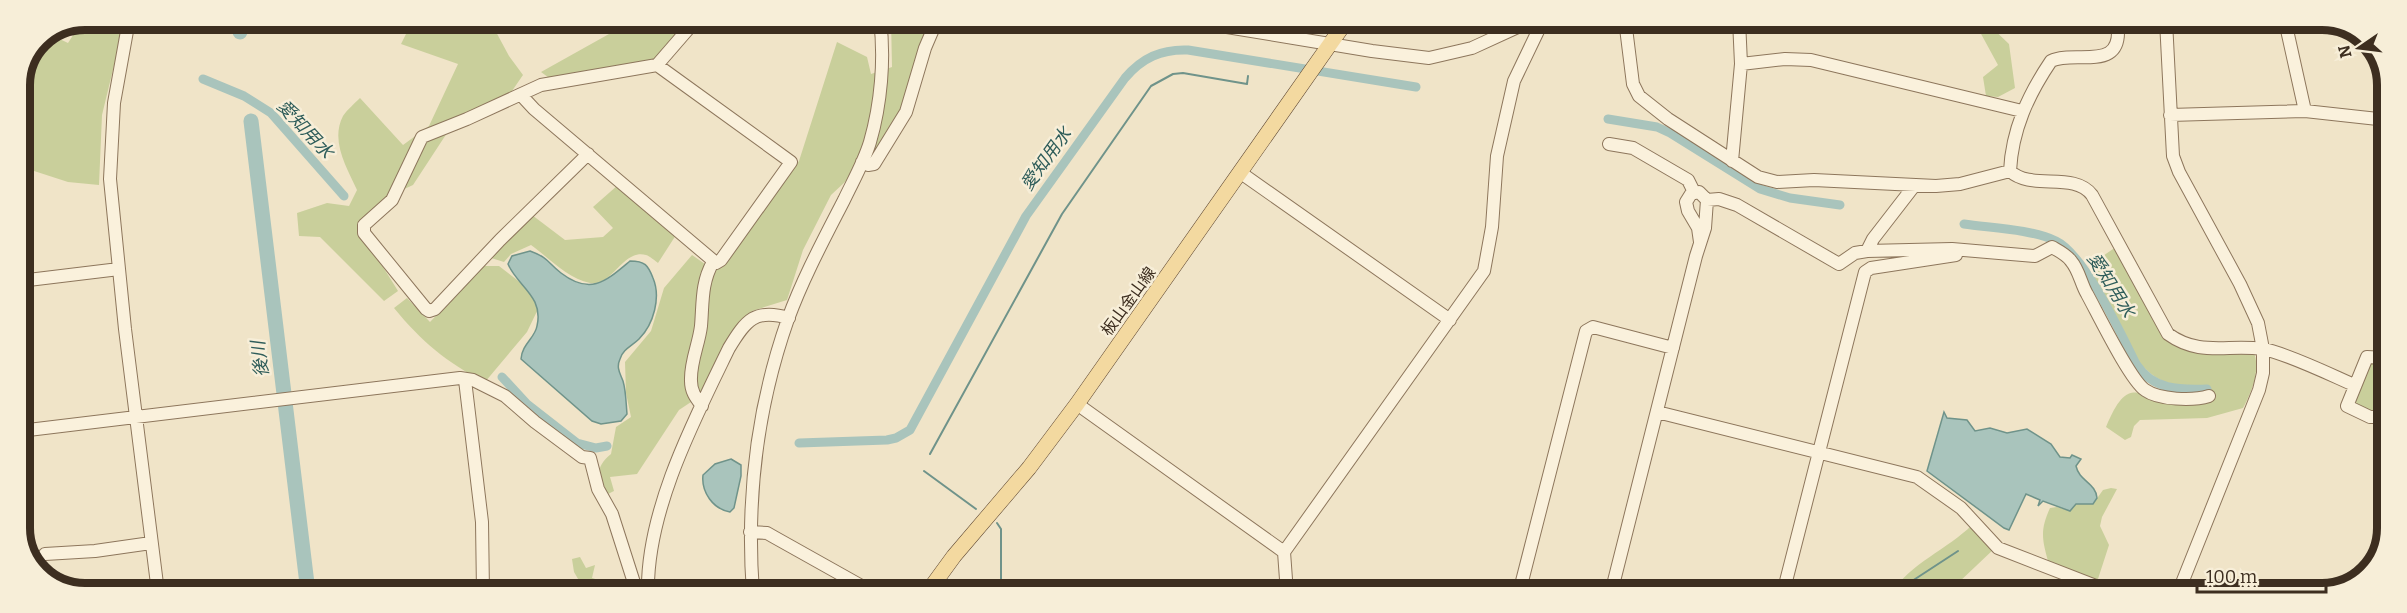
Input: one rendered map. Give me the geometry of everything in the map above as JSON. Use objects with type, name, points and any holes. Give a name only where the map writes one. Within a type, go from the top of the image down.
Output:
[{"type":"main road","name":"板山金山線","points":[[934,583],[954,556],[1029,468],[1077,404],[1340,30]]},
{"type":"street","points":[[127,30],[114,103],[111,168],[116,248],[157,583]]},
{"type":"street","points":[[588,153],[508,231],[435,309],[426,309],[364,233],[364,225],[392,200],[422,137],[541,85],[657,65],[687,30]]},
{"type":"street","points":[[753,583],[750,532],[759,434],[772,370],[789,318],[812,262],[862,162],[870,141],[879,87],[880,30]]},
{"type":"street","points":[[862,162],[868,165],[874,164],[906,112],[933,30]]},
{"type":"street","points":[[1245,30],[1416,57],[1441,56],[1472,48],[1512,30]]},
{"type":"street","points":[[1286,583],[1284,552],[1484,271],[1492,227],[1497,156],[1514,81],[1538,30]]},
{"type":"street","points":[[1626,30],[1633,84],[1639,96],[1668,119],[1748,172],[1777,182],[1814,180],[1914,186],[1960,184],[2010,171],[2023,178],[2081,186],[2088,190],[2168,334],[2184,344],[2205,349],[2263,349],[2354,386]]},
{"type":"street","points":[[1732,161],[1741,64],[1739,30]]},
{"type":"street","points":[[2010,171],[2011,150],[2022,111],[2051,61],[2060,58],[2091,59],[2106,53],[2118,41],[2119,30]]},
{"type":"street","points":[[2166,30],[2173,156],[2179,172],[2258,323],[2263,349],[2263,373],[2259,390],[2182,583]]},
{"type":"street","points":[[2287,30],[2306,111]]},
{"type":"street","points":[[1741,64],[1785,59],[1811,60],[2022,111]]},
{"type":"street","points":[[657,65],[790,162],[721,260],[713,262],[704,283],[701,326],[693,356],[691,381],[692,393],[702,406]]},
{"type":"street","points":[[521,94],[534,109],[716,263]]},
{"type":"street","points":[[2170,115],[2306,111],[2377,119]]},
{"type":"street","points":[[1609,144],[1633,148],[1688,180],[1694,192]]},
{"type":"street","points":[[1241,173],[1450,320]]},
{"type":"street","points":[[1868,250],[1914,186]]},
{"type":"street","points":[[1614,583],[1700,242],[1706,228],[1707,200],[1703,194],[1694,192]]},
{"type":"street","points":[[1694,192],[1688,198],[1686,206],[1698,228],[1700,242]]},
{"type":"street","points":[[1707,200],[1727,200],[1839,264],[1855,253],[1868,250],[1970,250],[2035,256],[2052,247],[2070,259],[2076,268],[2088,296],[2131,373],[2146,390],[2185,399],[2209,396]]},
{"type":"street","points":[[1786,583],[1865,272],[1871,268],[1959,254],[1970,250]]},
{"type":"street","points":[[30,280],[119,269]]},
{"type":"street","points":[[649,583],[652,546],[665,498],[682,450],[729,348],[747,323],[756,316],[765,313],[789,318]]},
{"type":"street","points":[[1522,583],[1586,331],[1593,327],[1673,348]]},
{"type":"street","points":[[2377,358],[2367,357],[2347,406],[2370,417],[2377,417]]},
{"type":"street","points":[[30,430],[460,378],[473,380],[505,396],[582,457],[590,458],[598,489],[612,514],[634,583]]},
{"type":"street","points":[[465,380],[482,522],[483,583]]},
{"type":"street","points":[[1077,404],[1284,552]]},
{"type":"street","points":[[1657,412],[1917,477],[1960,508],[1998,548],[2088,583]]},
{"type":"street","points":[[750,532],[767,533],[856,583]]},
{"type":"street","points":[[45,554],[95,551],[151,543]]},
{"type":"green space","points":[[123,30],[102,115],[99,185],[68,182],[31,170],[30,167],[30,92],[39,56],[46,46],[57,38],[68,43],[76,31]]},
{"type":"green space","points":[[408,30],[495,30],[509,56],[523,75],[501,107],[447,133],[413,185],[389,196],[357,225],[398,291],[384,301],[320,237],[299,236],[297,213],[327,203],[349,206],[357,190],[341,154],[339,125],[343,116],[360,98],[403,145],[429,126],[458,64],[401,44]]},
{"type":"green space","points":[[612,30],[685,30],[660,59],[552,80],[541,72],[609,34]]},
{"type":"green space","points":[[891,30],[927,30],[901,111],[876,153],[831,195],[803,250],[787,300],[752,311],[727,343],[703,394],[679,410],[637,474],[610,477],[614,491],[606,495],[599,478],[600,468],[611,454],[616,427],[631,417],[626,393],[625,362],[651,331],[664,288],[692,255],[715,271],[799,161],[837,42],[867,57],[871,74],[892,67]]},
{"type":"green space","points":[[1979,30],[1994,30],[2009,44],[2015,88],[1998,97],[1986,96],[1983,77],[1998,65]]},
{"type":"green space","points":[[618,185],[676,235],[658,263],[648,256],[630,257],[605,279],[598,283],[590,283],[566,272],[531,245],[511,254],[504,262],[488,257],[532,215],[565,240],[603,237],[613,228],[593,207]]},
{"type":"green space","points":[[2116,247],[2171,340],[2253,351],[2256,373],[2243,408],[2207,418],[2140,420],[2134,426],[2131,437],[2125,440],[2106,427],[2120,400],[2134,393],[2183,401],[2211,397],[2207,387],[2177,385],[2161,380],[2138,361],[2092,274],[2094,262]]},
{"type":"green space","points":[[484,266],[499,266],[521,283],[540,305],[527,332],[485,382],[435,350],[394,308],[407,298],[430,322]]},
{"type":"green space","points":[[2367,360],[2377,362],[2377,414],[2371,414],[2350,405]]},
{"type":"green space","points":[[2117,489],[2102,517],[2100,526],[2109,545],[2097,582],[2048,561],[2043,534],[2050,508],[2057,507],[2070,511],[2076,504],[2093,504],[2103,490]]},
{"type":"green space","points":[[1972,525],[1995,548],[1958,583],[1899,583],[1918,565]]},
{"type":"green space","points":[[580,557],[586,568],[595,565],[592,578],[609,583],[580,583],[574,572],[572,559]]},
{"type":"water","points":[[530,251],[581,284],[590,285],[606,280],[630,261],[643,263],[649,270],[655,285],[655,310],[649,326],[639,339],[623,353],[618,365],[625,389],[627,414],[621,421],[601,424],[592,421],[521,359],[524,349],[536,330],[537,307],[508,264],[512,256]]},
{"type":"water","points":[[1944,412],[1947,418],[1967,420],[1975,431],[1990,428],[2007,433],[2027,429],[2051,444],[2060,457],[2070,458],[2072,455],[2081,459],[2076,466],[2078,471],[2094,489],[2097,498],[2093,504],[2076,504],[2070,511],[2043,501],[2038,506],[2040,500],[2026,494],[2009,530],[2004,528],[1927,471]]},
{"type":"water","points":[[731,459],[741,465],[741,476],[734,508],[730,512],[718,507],[709,499],[704,488],[703,475],[715,464]]},
{"type":"waterway","name":"愛知用水","points":[[799,443],[887,440],[910,430],[1026,216],[1125,78],[1145,60],[1169,51],[1188,50],[1416,87]]},
{"type":"waterway","points":[[930,454],[1062,214],[1151,86],[1173,74],[1183,73],[1247,84],[1248,76]]},
{"type":"waterway","name":"愛知用水","points":[[203,79],[244,96],[271,113],[344,196]]},
{"type":"waterway","name":"愛知用水","points":[[1608,119],[1657,127],[1760,189],[1790,198],[1840,205]]},
{"type":"waterway","name":"後川","points":[[251,121],[307,583]]},
{"type":"waterway","name":"愛知用水","points":[[1964,224],[2023,231],[2056,241],[2067,249],[2090,278],[2143,373],[2167,387],[2207,389]]},
{"type":"waterway","name":"愛知用水","points":[[502,377],[527,404],[577,443],[596,448],[607,446]]},
{"type":"waterway","points":[[924,471],[976,509]]},
{"type":"waterway","points":[[997,523],[1001,529],[1001,583]]},
{"type":"waterway","points":[[1909,583],[1958,551]]}]
